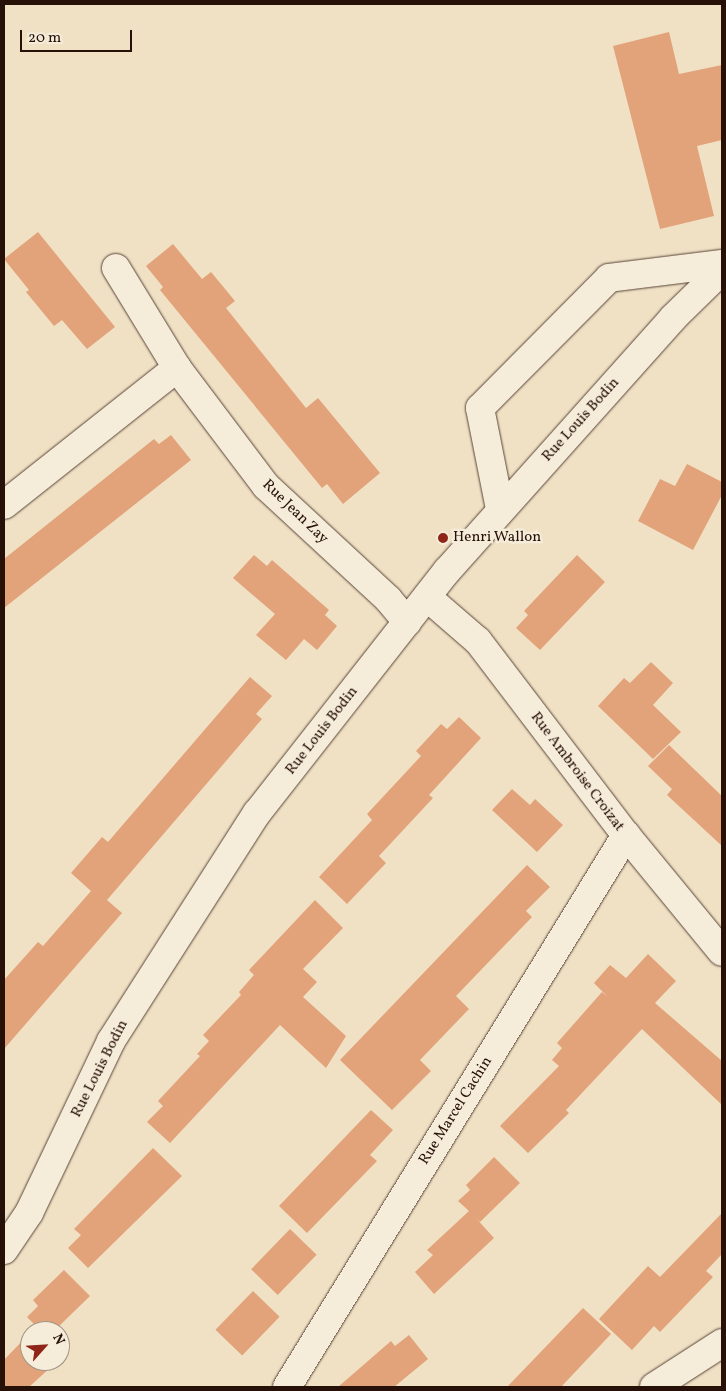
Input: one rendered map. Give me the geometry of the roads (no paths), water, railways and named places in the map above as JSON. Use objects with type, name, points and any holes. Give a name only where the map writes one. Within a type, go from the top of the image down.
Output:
[{"type":"street","points":[[500,509],[480,408],[609,278],[722,264]]},
{"type":"street","name":"Rue Jean Zay","points":[[116,268],[177,368],[266,486],[388,599],[407,622]]},
{"type":"street","name":"Rue Louis Bodin","points":[[4,1250],[28,1213],[112,1041],[242,837],[427,596],[500,509],[667,325],[722,270]]},
{"type":"street","points":[[4,505],[177,368]]},
{"type":"street","name":"Rue Ambroise Croizat","points":[[427,596],[478,641],[626,835],[722,952]]},
{"type":"street","name":"Rue Marcel Cachin","points":[[287,1387],[626,835]]},
{"type":"street","points":[[654,1387],[722,1343]]},
{"type":"place","name":"Henri Wallon","points":[[443,538]]}]
